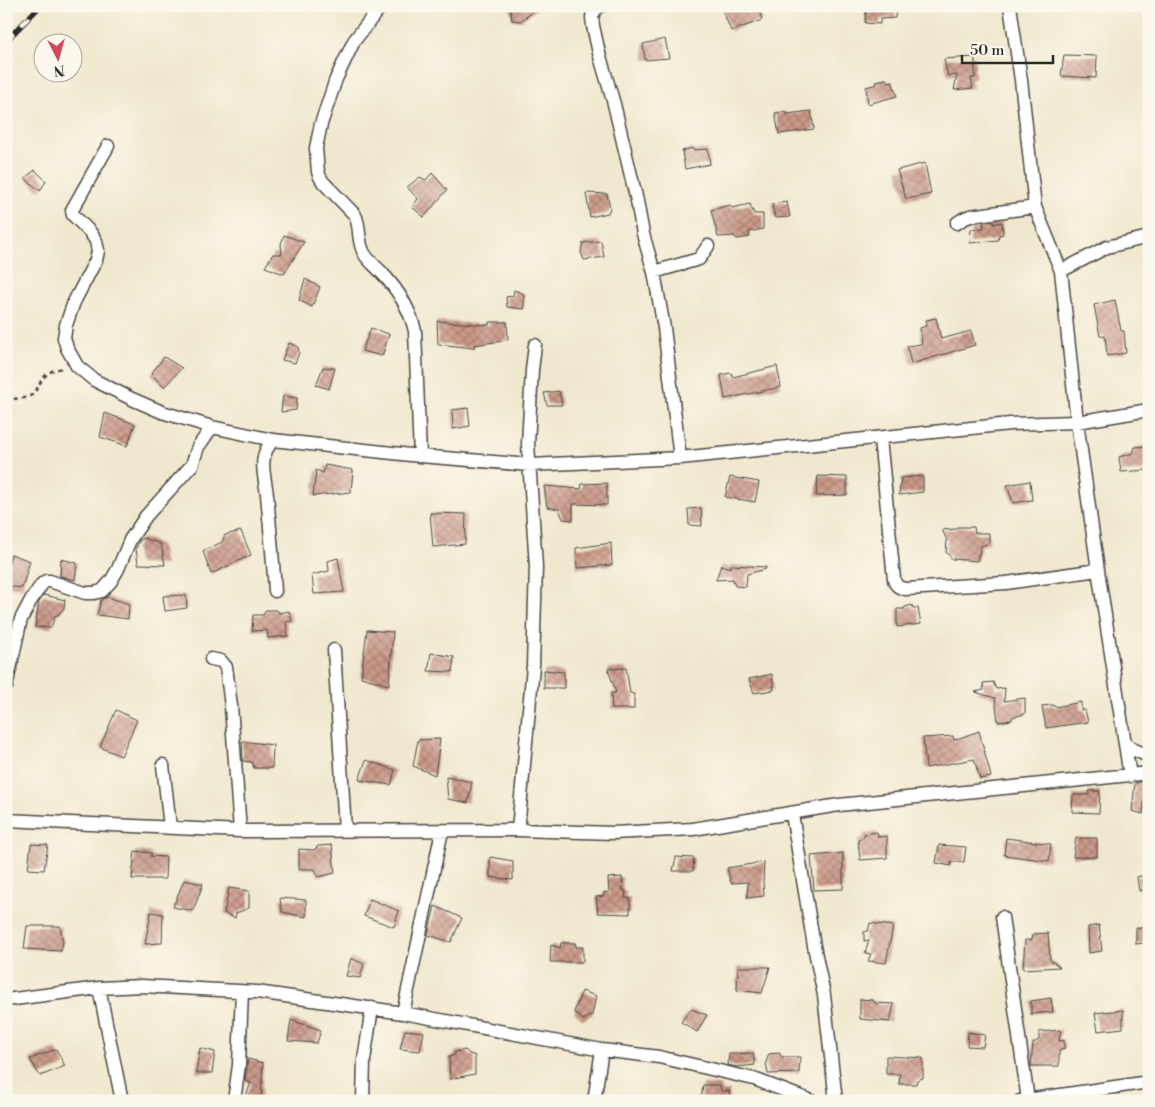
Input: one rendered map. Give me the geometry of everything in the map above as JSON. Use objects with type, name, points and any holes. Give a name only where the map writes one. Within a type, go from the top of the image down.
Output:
[{"type":"street","points":[[381,6],[354,41],[336,79],[316,148],[318,172],[323,182],[355,215],[358,221],[360,245],[363,253],[397,291],[412,318],[415,331],[420,456]]},
{"type":"street","points":[[600,6],[595,10],[592,17],[593,26],[614,104],[643,234],[654,272],[664,328],[680,458]]},
{"type":"street","points":[[1010,6],[1021,80],[1035,207],[1061,272],[1076,422],[1130,776]]},
{"type":"street","points":[[108,146],[91,178],[74,204],[71,213],[90,232],[96,241],[98,251],[96,260],[74,302],[66,325],[64,338],[66,348],[77,366],[94,380],[162,412],[212,427],[273,440],[420,456],[530,465],[680,458],[1010,424],[1076,422],[1149,410]]},
{"type":"street","points":[[957,223],[970,216],[1035,207]]},
{"type":"street","points":[[1061,272],[1107,247],[1149,237]]},
{"type":"street","points":[[654,272],[699,259],[708,246]]},
{"type":"street","points":[[518,830],[534,666],[536,567],[528,444],[535,345]]},
{"type":"street","points":[[6,686],[21,619],[42,584],[50,581],[85,593],[102,591],[111,581],[130,540],[146,516],[192,465],[198,447],[212,427]]},
{"type":"street","points":[[880,438],[894,584],[898,587],[906,589],[1006,583],[1098,570]]},
{"type":"street","points":[[273,440],[267,448],[263,465],[275,592]]},
{"type":"street","points":[[334,650],[345,830]]},
{"type":"street","points":[[211,659],[221,661],[226,667],[231,706],[240,830]]},
{"type":"street","points":[[1125,743],[1132,749],[1149,756]]},
{"type":"street","points":[[163,765],[170,828]]},
{"type":"street","points":[[6,820],[240,830],[518,830],[613,833],[693,829],[839,805],[1149,773]]},
{"type":"street","points":[[792,814],[812,936],[824,995],[836,1101]]},
{"type":"street","points":[[403,1013],[442,830]]},
{"type":"street","points":[[1002,917],[1024,1100],[1149,1082]]},
{"type":"street","points":[[6,1000],[99,988],[142,986],[257,992],[403,1013],[602,1050],[659,1057],[754,1079],[812,1101]]},
{"type":"street","points":[[99,988],[122,1101]]},
{"type":"street","points":[[234,1101],[239,1065],[242,992]]},
{"type":"street","points":[[363,1101],[364,1060],[372,1008]]},
{"type":"street","points":[[594,1101],[602,1050]]},
{"type":"path","points":[[6,401],[12,398],[29,397],[34,394],[49,372],[77,366]]},
{"type":"building","points":[[510,6],[542,6],[520,21],[512,20]]},
{"type":"building","points":[[735,6],[758,6],[762,20],[731,31],[722,9]]},
{"type":"building","points":[[866,6],[896,6],[895,18],[880,19],[880,24],[865,23]]},
{"type":"building","points":[[665,39],[669,58],[645,60],[643,44]]},
{"type":"building","points":[[1064,55],[1097,56],[1096,78],[1061,76]]},
{"type":"building","points":[[975,57],[975,78],[971,78],[973,88],[954,90],[957,75],[948,76],[944,59]]},
{"type":"building","points":[[886,79],[888,82],[892,81],[897,96],[868,104],[866,87],[877,84],[876,81]]},
{"type":"building","points":[[811,111],[814,129],[779,134],[775,113],[786,112],[787,114]]},
{"type":"building","points":[[692,148],[693,150],[708,149],[710,164],[685,169],[682,151]]},
{"type":"building","points":[[925,163],[931,194],[906,199],[897,170]]},
{"type":"building","points":[[35,170],[46,181],[40,191],[25,178]]},
{"type":"building","points":[[432,173],[447,190],[424,217],[412,207],[418,199],[407,187],[420,177],[426,180]]},
{"type":"building","points":[[586,193],[607,194],[610,208],[608,213],[590,217]]},
{"type":"building","points":[[787,202],[790,217],[775,218],[772,204]]},
{"type":"building","points":[[750,204],[754,214],[763,214],[763,229],[749,232],[750,237],[737,239],[734,236],[718,237],[711,210],[730,205],[732,208]]},
{"type":"building","points":[[993,221],[994,224],[1002,222],[1003,234],[999,235],[998,240],[970,243],[971,229],[984,228],[983,222]]},
{"type":"building","points":[[284,235],[304,242],[284,274],[265,267],[273,254],[282,254],[281,244]]},
{"type":"building","points":[[601,241],[604,257],[584,260],[581,252],[583,243]]},
{"type":"building","points":[[305,279],[320,287],[312,307],[299,300]]},
{"type":"building","points":[[514,290],[524,294],[524,309],[507,307],[506,297],[513,296]]},
{"type":"building","points":[[1115,300],[1121,331],[1124,331],[1126,353],[1107,356],[1105,336],[1100,336],[1094,305]]},
{"type":"building","points":[[936,318],[941,339],[971,331],[975,345],[911,364],[907,346],[922,344],[920,328],[926,326],[926,320]]},
{"type":"building","points":[[437,321],[489,325],[489,322],[507,322],[508,340],[474,345],[474,348],[438,344]]},
{"type":"building","points":[[371,328],[389,334],[382,356],[362,351]]},
{"type":"building","points":[[289,343],[298,347],[299,353],[295,363],[282,360]]},
{"type":"building","points":[[164,357],[182,368],[164,387],[151,374]]},
{"type":"building","points":[[777,366],[781,387],[725,399],[721,375],[731,373],[733,377]]},
{"type":"building","points":[[323,367],[335,368],[329,389],[316,385]]},
{"type":"building","points":[[559,391],[562,405],[547,405],[544,393]]},
{"type":"building","points":[[283,396],[297,398],[296,410],[281,412]]},
{"type":"building","points":[[468,408],[470,426],[453,429],[452,410]]},
{"type":"building","points":[[105,413],[135,424],[127,446],[100,437]]},
{"type":"building","points":[[1145,446],[1148,470],[1121,472],[1119,457],[1133,453],[1135,447]]},
{"type":"building","points":[[325,465],[353,470],[351,492],[313,496],[316,470],[323,473]]},
{"type":"building","points":[[818,476],[847,477],[847,495],[816,496]]},
{"type":"building","points":[[923,476],[923,492],[899,495],[901,478]]},
{"type":"building","points":[[730,477],[759,482],[755,502],[725,497]]},
{"type":"building","points":[[1030,481],[1032,500],[1013,503],[1007,485]]},
{"type":"building","points":[[607,483],[607,505],[573,504],[573,520],[563,519],[559,509],[547,507],[544,486],[581,489],[582,484]]},
{"type":"building","points":[[701,508],[702,526],[689,525],[688,509]]},
{"type":"building","points":[[430,513],[466,514],[465,544],[433,547]]},
{"type":"building","points":[[957,527],[974,527],[975,533],[989,533],[989,543],[981,546],[977,561],[952,559],[946,552],[947,540],[942,530],[956,529]]},
{"type":"building","points":[[241,531],[251,555],[211,574],[203,551],[222,542],[225,535]]},
{"type":"building","points":[[144,538],[161,544],[165,565],[138,564],[136,548],[140,540]]},
{"type":"building","points":[[611,543],[612,565],[577,568],[576,548]]},
{"type":"building","points":[[11,554],[30,561],[22,588],[6,586],[6,573]]},
{"type":"building","points":[[338,558],[344,592],[314,594],[312,575],[329,571],[328,561]]},
{"type":"building","points":[[61,559],[77,563],[75,580],[60,576]]},
{"type":"building","points":[[721,565],[730,568],[731,565],[766,567],[766,569],[747,574],[746,587],[735,586],[733,579],[716,580]]},
{"type":"building","points":[[44,595],[65,600],[64,608],[55,616],[51,628],[35,627],[39,602]]},
{"type":"building","points":[[186,595],[187,608],[165,611],[163,596]]},
{"type":"building","points":[[108,597],[129,604],[128,619],[97,615],[101,600]]},
{"type":"building","points":[[912,605],[913,608],[918,608],[921,624],[897,627],[897,609],[904,609]]},
{"type":"building","points":[[266,610],[277,610],[279,613],[289,611],[292,621],[286,622],[288,636],[268,638],[267,630],[252,631],[253,615],[263,615]]},
{"type":"building","points":[[367,630],[393,632],[389,685],[361,677]]},
{"type":"building","points":[[431,653],[454,657],[452,672],[428,671]]},
{"type":"building","points":[[626,668],[630,693],[634,694],[634,709],[612,709],[611,693],[616,693],[608,669]]},
{"type":"building","points":[[544,670],[564,672],[564,688],[544,688]]},
{"type":"building","points":[[772,674],[774,690],[754,693],[749,679]]},
{"type":"building","points":[[993,682],[996,689],[1005,688],[1004,701],[1025,698],[1025,714],[1012,717],[1012,720],[998,722],[995,698],[975,692],[984,690],[983,683]]},
{"type":"building","points":[[1081,702],[1081,710],[1085,710],[1088,722],[1046,728],[1042,706],[1053,705],[1055,707]]},
{"type":"building","points":[[116,710],[137,720],[121,756],[100,747]]},
{"type":"building","points":[[979,731],[991,777],[980,779],[974,759],[926,768],[923,738],[953,736],[954,740]]},
{"type":"building","points":[[440,739],[435,775],[413,766],[418,740]]},
{"type":"building","points":[[242,741],[273,745],[272,768],[254,768],[252,762],[243,761]]},
{"type":"building","points":[[366,760],[395,770],[391,785],[359,780]]},
{"type":"building","points":[[446,777],[472,782],[468,803],[448,799]]},
{"type":"building","points":[[1149,781],[1149,803],[1144,802],[1143,814],[1132,811],[1135,783]]},
{"type":"building","points":[[1089,791],[1100,791],[1099,813],[1072,812],[1073,795],[1089,795]]},
{"type":"building","points":[[877,832],[878,837],[887,836],[887,858],[860,860],[858,840],[864,837],[864,834]]},
{"type":"building","points":[[1006,838],[1051,844],[1049,861],[1004,855]]},
{"type":"building","points":[[1076,838],[1097,838],[1097,857],[1073,857]]},
{"type":"building","points":[[31,844],[48,845],[44,870],[28,869]]},
{"type":"building","points":[[332,845],[335,873],[318,877],[315,869],[299,869],[299,849],[314,850],[318,846]]},
{"type":"building","points":[[939,845],[966,847],[964,862],[951,862],[951,866],[936,863]]},
{"type":"building","points":[[135,851],[152,853],[150,856],[166,857],[165,879],[132,879]]},
{"type":"building","points":[[843,853],[843,889],[814,890],[811,856]]},
{"type":"building","points":[[490,857],[513,861],[513,880],[490,877]]},
{"type":"building","points":[[676,857],[694,858],[693,871],[673,871]]},
{"type":"building","points":[[764,862],[764,896],[747,898],[748,882],[731,883],[727,868]]},
{"type":"building","points":[[1149,874],[1149,888],[1139,891],[1137,877]]},
{"type":"building","points":[[622,877],[623,890],[626,891],[625,898],[630,898],[630,914],[598,913],[596,897],[603,896],[604,892],[609,893],[608,878]]},
{"type":"building","points":[[184,880],[203,884],[193,911],[173,907]]},
{"type":"building","points":[[229,888],[249,891],[249,908],[236,913],[235,918],[224,913]]},
{"type":"building","points":[[280,898],[306,900],[306,917],[282,912]]},
{"type":"building","points":[[370,899],[399,911],[394,927],[364,916]]},
{"type":"building","points":[[435,906],[462,918],[451,942],[428,935]]},
{"type":"building","points":[[151,912],[163,914],[162,943],[145,944]]},
{"type":"building","points":[[870,923],[893,926],[886,963],[868,961],[871,954],[865,953],[869,940],[864,941],[864,932],[868,931]]},
{"type":"building","points":[[1099,925],[1102,951],[1089,953],[1088,927]]},
{"type":"building","points":[[27,926],[60,926],[63,942],[61,951],[24,949]]},
{"type":"building","points":[[1136,927],[1149,929],[1149,942],[1136,944]]},
{"type":"building","points":[[1048,933],[1050,960],[1060,967],[1023,969],[1025,940],[1032,940],[1033,934]]},
{"type":"building","points":[[561,943],[575,943],[576,947],[583,947],[583,962],[550,962],[551,945],[560,948]]},
{"type":"building","points":[[351,958],[364,964],[360,978],[346,976]]},
{"type":"building","points":[[738,967],[770,967],[762,993],[737,990]]},
{"type":"building","points":[[582,991],[596,996],[592,1015],[583,1020],[574,1012]]},
{"type":"building","points":[[1051,998],[1053,1012],[1031,1014],[1031,1001]]},
{"type":"building","points":[[860,999],[873,1000],[875,1003],[894,1004],[890,1022],[860,1019]]},
{"type":"building","points":[[691,1009],[707,1015],[697,1032],[681,1022]]},
{"type":"building","points":[[1123,1010],[1123,1028],[1098,1031],[1095,1013]]},
{"type":"building","points":[[291,1020],[321,1030],[317,1043],[288,1041]]},
{"type":"building","points":[[405,1030],[424,1032],[420,1051],[400,1049]]},
{"type":"building","points":[[1061,1030],[1059,1041],[1064,1040],[1064,1049],[1059,1051],[1059,1066],[1031,1066],[1033,1043],[1039,1040],[1039,1032]]},
{"type":"building","points":[[968,1032],[985,1035],[983,1047],[967,1046]]},
{"type":"building","points":[[200,1048],[215,1052],[212,1073],[196,1073]]},
{"type":"building","points":[[56,1049],[65,1066],[40,1076],[30,1059]]},
{"type":"building","points":[[465,1050],[475,1056],[475,1074],[450,1079],[449,1057],[455,1055],[455,1052]]},
{"type":"building","points":[[753,1053],[755,1065],[737,1067],[728,1065],[729,1054]]},
{"type":"building","points":[[779,1053],[782,1057],[800,1057],[799,1073],[768,1074],[766,1062],[769,1054]]},
{"type":"building","points":[[886,1056],[923,1058],[923,1078],[917,1080],[916,1084],[899,1084],[900,1074],[886,1074]]},
{"type":"building","points":[[248,1059],[263,1063],[261,1101],[244,1101],[251,1083],[245,1081]]},
{"type":"building","points":[[703,1085],[720,1085],[721,1091],[730,1091],[728,1101],[701,1101]]},
{"type":"railway","points":[[6,41],[40,6]]}]
